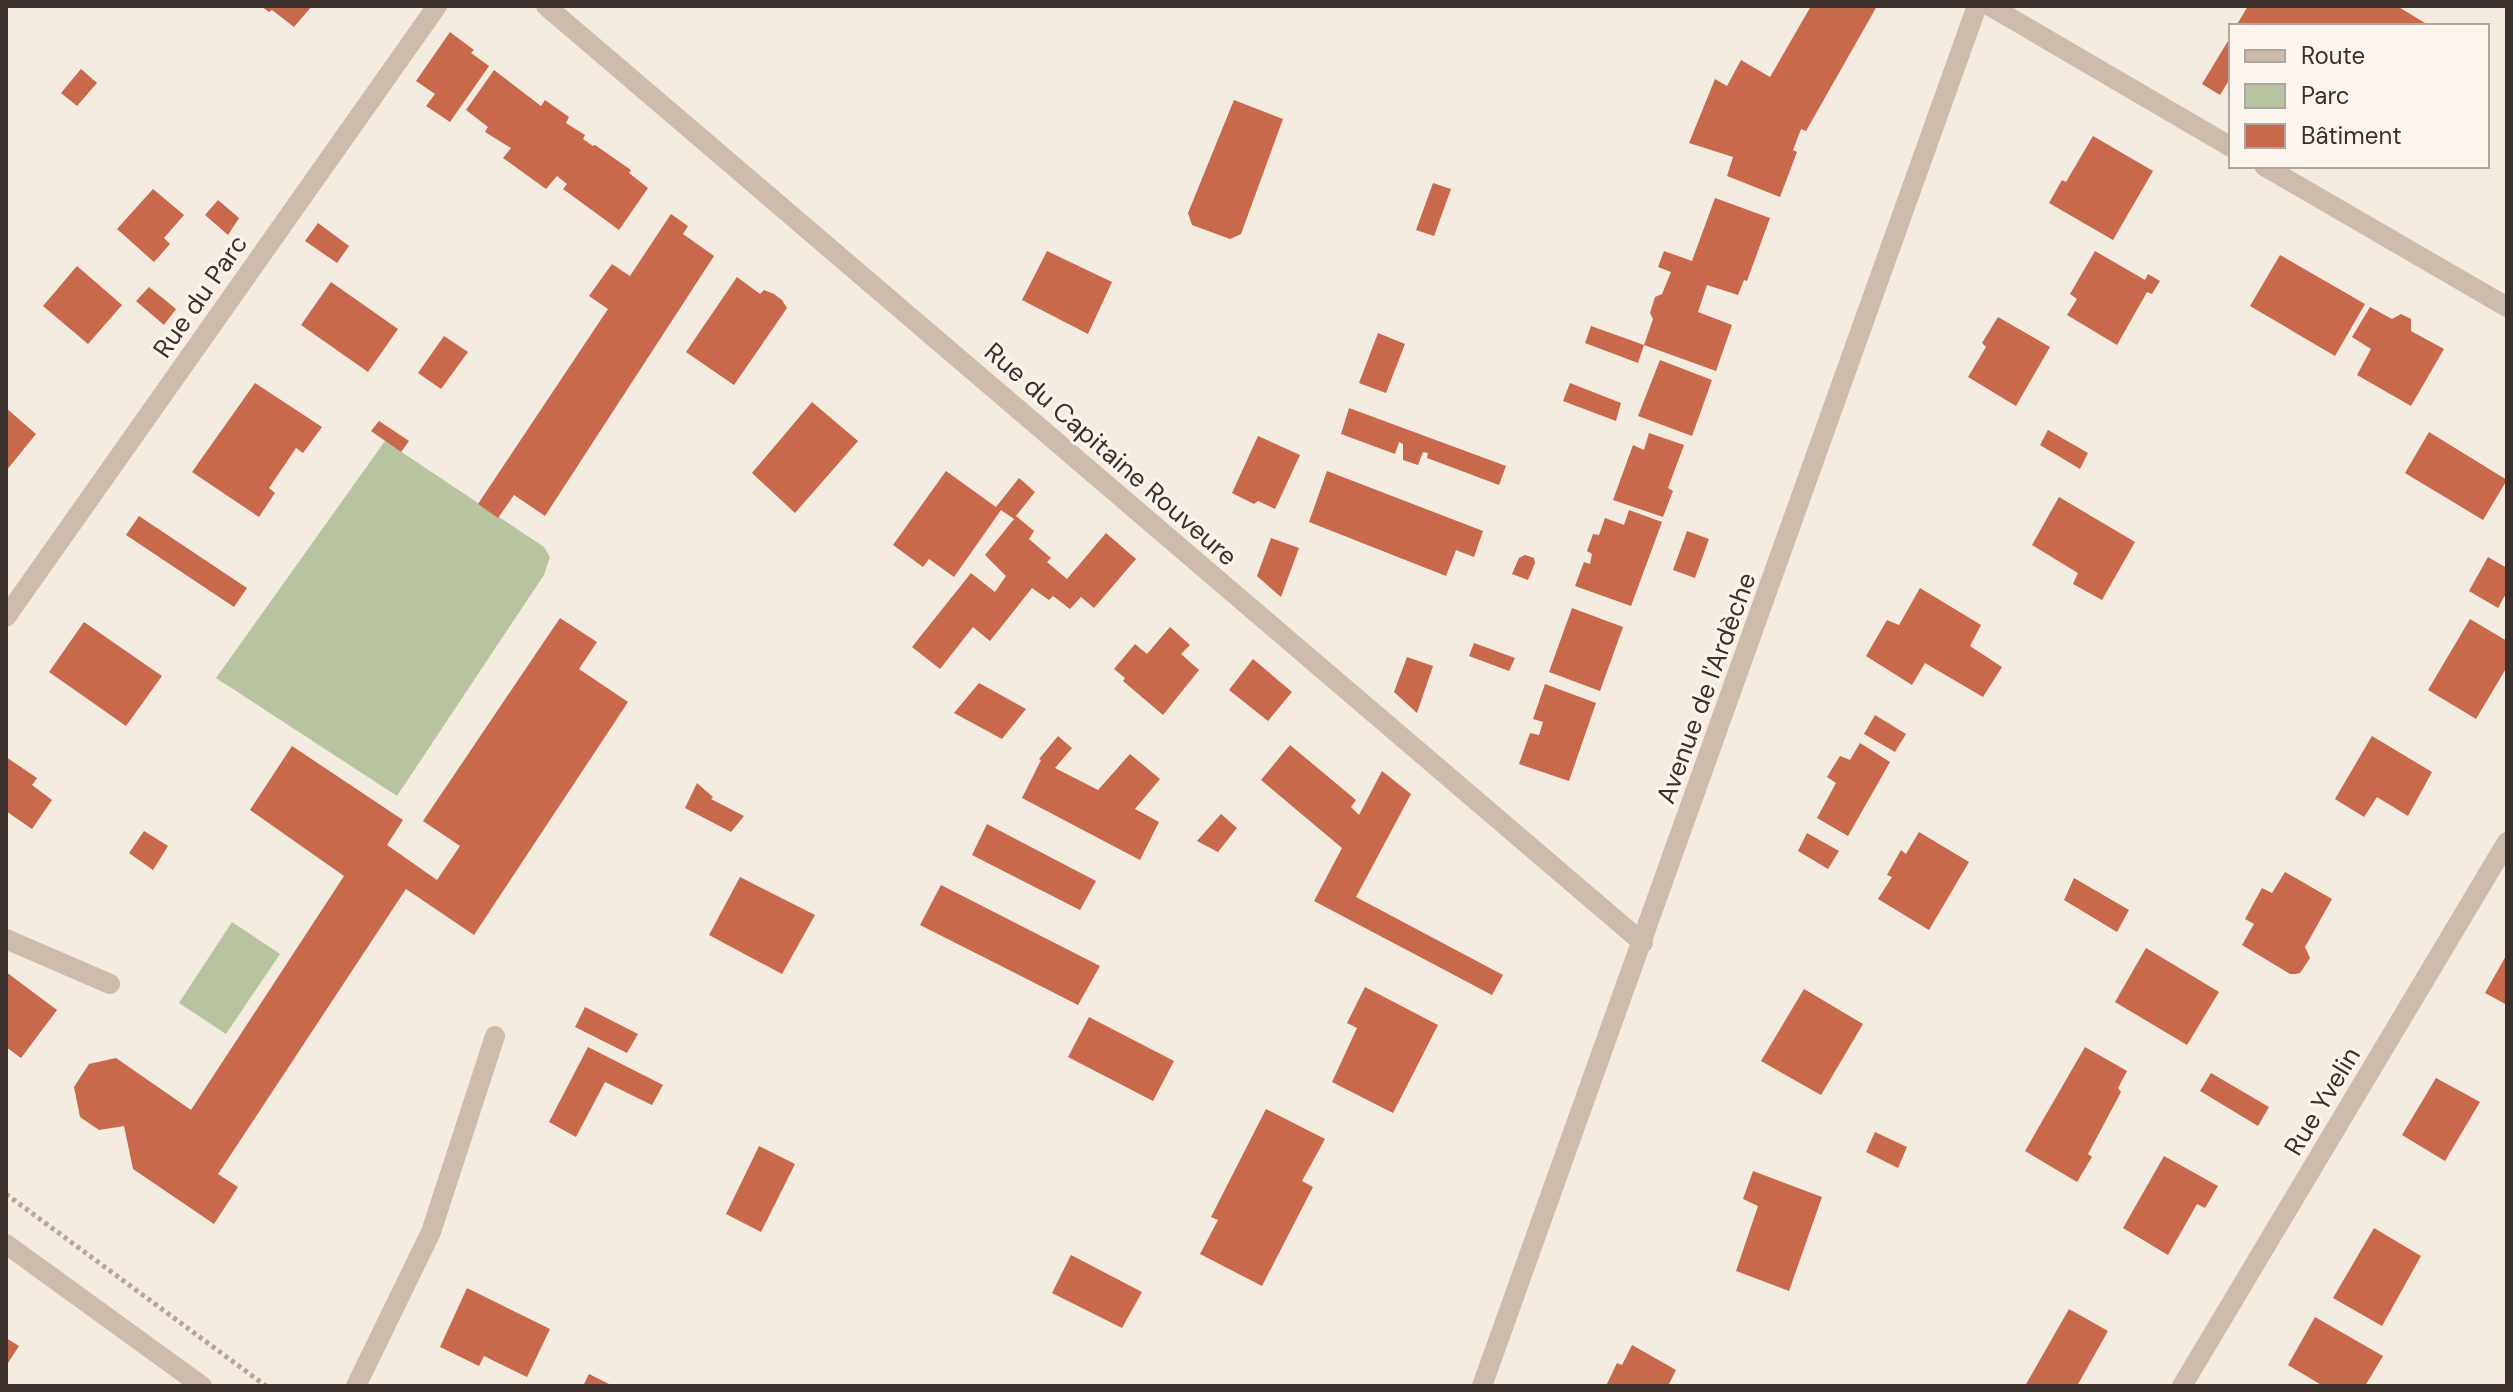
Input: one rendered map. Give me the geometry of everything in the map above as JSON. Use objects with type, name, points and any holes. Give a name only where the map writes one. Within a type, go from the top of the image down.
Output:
[{"type":"street","name":"Rue du Parc","points":[[6,617],[437,6]]},
{"type":"street","name":"Rue du Capitaine Rouveure","points":[[546,6],[1643,943]]},
{"type":"street","name":"Avenue de l'Ardèche","points":[[1482,1386],[1977,6]]},
{"type":"street","points":[[1990,6],[2229,146]]},
{"type":"street","points":[[2267,168],[2507,307]]},
{"type":"street","name":"Rue Yvelin","points":[[2182,1386],[2507,842]]},
{"type":"street","points":[[6,939],[110,984]]},
{"type":"street","points":[[356,1386],[431,1232],[495,1036]]},
{"type":"street","points":[[6,1244],[202,1386]]},
{"type":"path","points":[[6,1194],[266,1386]]},
{"type":"green space","points":[[385,441],[544,547],[550,557],[544,575],[397,796],[216,678]]},
{"type":"green space","points":[[232,922],[280,954],[226,1034],[179,1003]]},
{"type":"building","points":[[261,6],[312,6],[294,27],[272,10],[269,12]]},
{"type":"building","points":[[1811,6],[1877,6],[1806,131],[1801,129],[1793,150],[1797,152],[1780,197],[1727,176],[1733,157],[1689,143],[1715,79],[1727,86],[1741,60],[1770,77]]},
{"type":"building","points":[[2248,6],[2397,6],[2427,24],[2237,24]]},
{"type":"building","points":[[450,32],[489,66],[450,122],[426,106],[435,94],[416,81]]},
{"type":"building","points":[[2229,39],[2229,80],[2220,95],[2202,84]]},
{"type":"building","points":[[81,69],[97,83],[77,106],[61,93]]},
{"type":"building","points":[[494,70],[541,106],[545,100],[569,117],[566,123],[585,135],[583,139],[631,170],[629,173],[648,188],[619,230],[563,189],[567,184],[557,176],[546,189],[503,158],[511,148],[485,132],[488,127],[466,110]]},
{"type":"building","points":[[1234,100],[1283,119],[1241,234],[1230,239],[1192,225],[1188,213]]},
{"type":"building","points":[[2093,136],[2153,171],[2113,240],[2049,203],[2062,180],[2066,182]]},
{"type":"building","points":[[1433,183],[1451,189],[1434,236],[1416,230]]},
{"type":"building","points":[[153,189],[184,215],[164,238],[170,244],[154,262],[117,229]]},
{"type":"building","points":[[1715,198],[1770,218],[1747,281],[1744,280],[1738,295],[1707,285],[1698,312],[1732,325],[1716,371],[1644,345],[1653,319],[1650,313],[1655,297],[1662,294],[1671,272],[1658,267],[1664,251],[1692,261]]},
{"type":"building","points":[[218,200],[239,218],[228,235],[205,215]]},
{"type":"building","points":[[671,214],[688,226],[683,234],[714,256],[545,516],[514,495],[498,518],[478,504],[608,309],[589,296],[612,264],[630,276]]},
{"type":"building","points":[[318,223],[349,246],[337,263],[305,241]]},
{"type":"building","points":[[1047,251],[1112,282],[1088,334],[1022,300]]},
{"type":"building","points":[[2095,251],[2145,280],[2148,274],[2160,281],[2152,294],[2147,292],[2117,345],[2067,315],[2077,299],[2070,294]]},
{"type":"building","points":[[2280,255],[2365,304],[2335,356],[2250,306]]},
{"type":"building","points":[[77,266],[122,305],[88,344],[43,306]]},
{"type":"building","points":[[737,277],[760,294],[764,290],[774,294],[787,308],[734,385],[686,352]]},
{"type":"building","points":[[331,282],[398,329],[368,372],[301,325]]},
{"type":"building","points":[[149,287],[176,309],[164,325],[136,301]]},
{"type":"building","points":[[2370,307],[2392,319],[2401,314],[2411,319],[2411,331],[2444,349],[2411,406],[2357,375],[2371,349],[2352,337]]},
{"type":"building","points":[[1998,317],[2050,347],[2016,406],[1968,377],[1986,347],[1982,343]]},
{"type":"building","points":[[1591,326],[1644,345],[1638,363],[1585,343]]},
{"type":"building","points":[[1378,333],[1405,344],[1386,393],[1359,383]]},
{"type":"building","points":[[444,336],[468,352],[441,389],[418,373]]},
{"type":"building","points":[[1660,360],[1712,380],[1692,436],[1638,416]]},
{"type":"building","points":[[255,383],[322,427],[303,453],[296,448],[269,488],[275,493],[259,517],[192,472]]},
{"type":"building","points":[[1570,383],[1621,403],[1616,421],[1563,401]]},
{"type":"building","points":[[812,402],[858,441],[795,513],[752,473]]},
{"type":"building","points":[[6,408],[36,434],[6,471]]},
{"type":"building","points":[[1349,408],[1506,466],[1499,485],[1427,458],[1428,453],[1423,452],[1418,465],[1403,460],[1403,444],[1399,442],[1395,454],[1341,434]]},
{"type":"building","points":[[379,421],[409,441],[401,452],[371,431]]},
{"type":"building","points":[[2048,430],[2088,453],[2080,469],[2040,445]]},
{"type":"building","points":[[2429,432],[2507,480],[2483,520],[2405,473]]},
{"type":"building","points":[[1649,433],[1684,445],[1668,488],[1673,491],[1663,517],[1613,500],[1633,445],[1644,450]]},
{"type":"building","points":[[1258,436],[1300,455],[1275,509],[1258,501],[1254,504],[1232,493]]},
{"type":"building","points":[[946,471],[996,507],[1019,478],[1035,492],[1016,516],[1034,531],[1029,539],[1051,558],[1047,562],[1067,579],[1106,533],[1136,559],[1094,608],[1081,597],[1070,609],[1053,596],[1049,600],[1032,588],[990,641],[973,627],[940,669],[912,647],[971,573],[995,592],[1006,576],[985,555],[1014,519],[1001,510],[954,577],[929,559],[923,567],[893,545]]},
{"type":"building","points":[[1327,471],[1483,531],[1474,557],[1456,550],[1446,576],[1309,522]]},
{"type":"building","points":[[2059,497],[2135,542],[2102,600],[2073,584],[2078,573],[2032,545]]},
{"type":"building","points":[[1629,510],[1662,522],[1631,606],[1575,586],[1584,562],[1590,564],[1592,554],[1587,551],[1593,534],[1599,535],[1605,518],[1624,525]]},
{"type":"building","points":[[139,516],[247,588],[234,607],[126,535]]},
{"type":"building","points":[[1687,531],[1709,539],[1695,578],[1673,570]]},
{"type":"building","points":[[1271,538],[1299,548],[1281,597],[1257,576]]},
{"type":"building","points":[[1525,555],[1534,558],[1535,563],[1528,580],[1512,574],[1519,558]]},
{"type":"building","points":[[2488,557],[2507,568],[2507,592],[2498,608],[2469,591]]},
{"type":"building","points":[[1920,588],[1981,625],[1970,646],[2002,667],[1983,697],[1925,663],[1912,685],[1866,656],[1887,620],[1899,625]]},
{"type":"building","points":[[1572,608],[1623,627],[1600,691],[1549,672]]},
{"type":"building","points":[[560,618],[597,642],[579,669],[628,702],[474,935],[406,889],[218,1174],[238,1187],[214,1224],[133,1169],[124,1126],[99,1130],[80,1117],[74,1087],[89,1064],[116,1058],[191,1110],[344,876],[250,810],[292,746],[403,820],[387,845],[437,880],[460,846],[423,821]]},
{"type":"building","points":[[2470,619],[2507,641],[2507,667],[2476,719],[2428,690]]},
{"type":"building","points":[[84,622],[162,676],[126,726],[49,672]]},
{"type":"building","points":[[1170,627],[1190,645],[1181,654],[1199,670],[1163,715],[1123,681],[1125,678],[1114,669],[1135,644],[1147,654]]},
{"type":"building","points":[[1474,643],[1515,658],[1509,671],[1469,656]]},
{"type":"building","points":[[1407,657],[1433,666],[1417,713],[1394,692]]},
{"type":"building","points":[[1253,659],[1292,692],[1268,721],[1229,690]]},
{"type":"building","points":[[979,683],[1026,709],[1002,739],[954,713]]},
{"type":"building","points":[[1545,684],[1596,703],[1569,781],[1519,764],[1530,733],[1539,735],[1543,722],[1533,719]]},
{"type":"building","points":[[1875,715],[1906,734],[1895,752],[1864,734]]},
{"type":"building","points":[[1058,736],[1072,748],[1055,768],[1098,790],[1130,754],[1160,779],[1135,809],[1159,822],[1140,860],[1022,798],[1039,759]]},
{"type":"building","points":[[2372,736],[2432,772],[2408,816],[2377,797],[2364,817],[2335,799]]},
{"type":"building","points":[[1860,743],[1890,762],[1848,836],[1817,818],[1836,783],[1827,777],[1840,756],[1850,760]]},
{"type":"building","points":[[1290,745],[1356,800],[1351,807],[1359,815],[1382,771],[1411,794],[1356,897],[1503,975],[1492,995],[1314,901],[1342,848],[1261,780]]},
{"type":"building","points":[[6,757],[37,778],[32,785],[52,800],[32,829],[6,811]]},
{"type":"building","points":[[697,783],[713,797],[711,799],[744,816],[731,832],[685,808]]},
{"type":"building","points":[[1221,814],[1237,828],[1218,852],[1197,841]]},
{"type":"building","points":[[987,824],[1096,881],[1080,910],[972,855]]},
{"type":"building","points":[[144,831],[168,846],[153,870],[129,853]]},
{"type":"building","points":[[1919,832],[1969,862],[1929,930],[1878,899],[1892,877],[1887,875],[1901,850],[1906,854]]},
{"type":"building","points":[[1807,833],[1839,851],[1828,869],[1798,851]]},
{"type":"building","points":[[2285,872],[2332,899],[2305,947],[2310,958],[2296,974],[2290,974],[2242,945],[2254,924],[2245,919],[2262,888],[2272,893]]},
{"type":"building","points":[[740,877],[815,915],[782,974],[709,935]]},
{"type":"building","points":[[2074,878],[2129,910],[2117,932],[2064,900]]},
{"type":"building","points":[[941,885],[1100,966],[1078,1005],[920,925]]},
{"type":"building","points":[[2146,948],[2219,992],[2187,1045],[2115,1002]]},
{"type":"building","points":[[2507,954],[2507,1005],[2485,993]]},
{"type":"building","points":[[6,972],[57,1010],[21,1058],[6,1047]]},
{"type":"building","points":[[1365,987],[1438,1025],[1393,1113],[1332,1082],[1357,1028],[1347,1023]]},
{"type":"building","points":[[1804,989],[1863,1024],[1821,1095],[1761,1061]]},
{"type":"building","points":[[585,1007],[638,1034],[627,1053],[575,1027]]},
{"type":"building","points":[[1089,1017],[1174,1061],[1153,1101],[1068,1057]]},
{"type":"building","points":[[588,1047],[663,1085],[652,1105],[605,1082],[576,1137],[549,1122]]},
{"type":"building","points":[[2085,1047],[2127,1071],[2118,1088],[2121,1092],[2088,1154],[2092,1157],[2077,1182],[2025,1151]]},
{"type":"building","points":[[2211,1073],[2269,1107],[2258,1126],[2200,1091]]},
{"type":"building","points":[[2436,1078],[2480,1102],[2445,1161],[2402,1135]]},
{"type":"building","points":[[1266,1109],[1325,1139],[1302,1181],[1313,1187],[1262,1286],[1200,1254],[1218,1220],[1211,1217]]},
{"type":"building","points":[[1875,1132],[1907,1147],[1898,1168],[1866,1152]]},
{"type":"building","points":[[759,1146],[795,1164],[761,1232],[726,1214]]},
{"type":"building","points":[[2164,1156],[2218,1186],[2205,1208],[2197,1204],[2168,1255],[2123,1228]]},
{"type":"building","points":[[1753,1171],[1822,1197],[1789,1291],[1736,1271],[1758,1206],[1743,1199]]},
{"type":"building","points":[[2374,1228],[2421,1256],[2382,1326],[2333,1298]]},
{"type":"building","points":[[1071,1255],[1142,1292],[1122,1328],[1052,1293]]},
{"type":"building","points":[[467,1288],[550,1329],[527,1377],[484,1356],[479,1366],[440,1347]]},
{"type":"building","points":[[2069,1309],[2108,1331],[2077,1386],[2025,1386]]},
{"type":"building","points":[[2315,1317],[2383,1356],[2365,1386],[2323,1386],[2288,1365]]},
{"type":"building","points":[[6,1338],[19,1346],[6,1366]]},
{"type":"building","points":[[1632,1345],[1676,1370],[1668,1386],[1606,1386],[1617,1363],[1622,1365]]},
{"type":"building","points":[[589,1374],[613,1386],[583,1386]]}]
